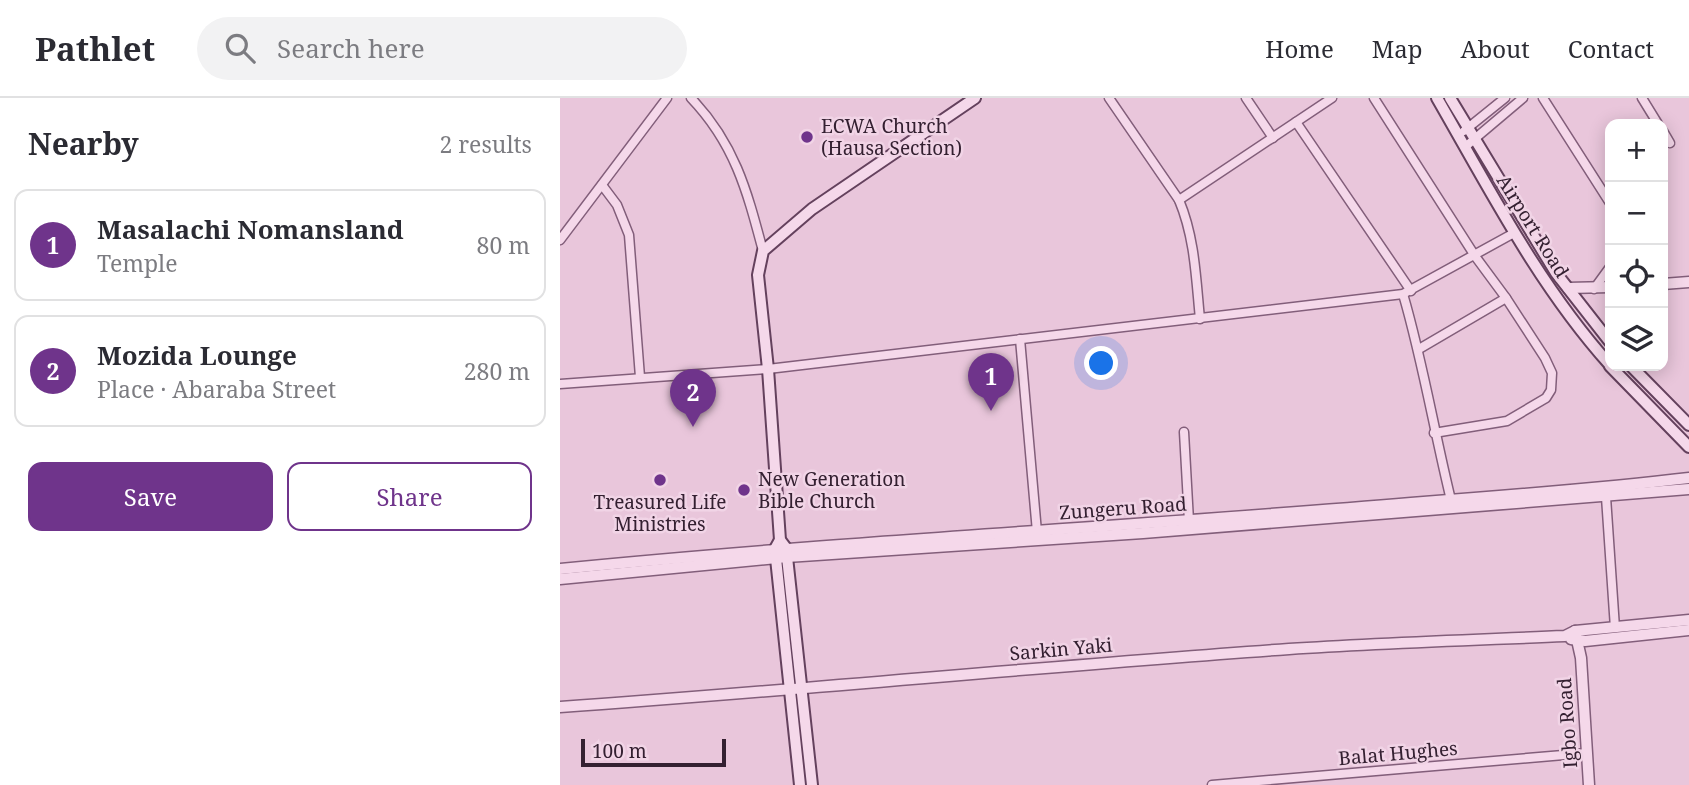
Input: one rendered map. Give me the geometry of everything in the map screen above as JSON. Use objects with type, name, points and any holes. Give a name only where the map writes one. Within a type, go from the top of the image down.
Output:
[{"type":"main road","points":[[800,785],[789,691],[768,369],[758,275],[763,251],[812,209],[974,98]]},
{"type":"main road","name":"Airport Road","points":[[1437,98],[1463,132],[1474,139],[1567,288],[1605,336]]},
{"type":"main road","name":"Airport Road","points":[[1450,98],[1463,132],[1465,147],[1514,233],[1555,296],[1605,360]]},
{"type":"main road","name":"Airport Road","points":[[1615,371],[1689,447]]},
{"type":"main road","points":[[1636,371],[1689,425]]},
{"type":"main road","points":[[781,550],[802,689],[812,785]]},
{"type":"street","points":[[560,240],[667,98]]},
{"type":"street","points":[[691,98],[725,141],[744,182],[763,251]]},
{"type":"street","points":[[1109,98],[1179,200],[1186,216],[1192,242],[1200,319]]},
{"type":"street","points":[[1246,98],[1273,138]]},
{"type":"street","points":[[1179,200],[1332,98]]},
{"type":"street","points":[[1374,98],[1475,256],[1545,358],[1552,373],[1546,398],[1531,409],[1507,421],[1434,433]]},
{"type":"street","points":[[1463,132],[1505,98]]},
{"type":"street","points":[[1465,147],[1523,98]]},
{"type":"street","points":[[1543,98],[1605,196]]},
{"type":"street","points":[[1642,98],[1655,119]]},
{"type":"street","points":[[1296,122],[1407,292],[1434,433],[1451,500]]},
{"type":"street","points":[[602,185],[617,205],[629,235],[640,377]]},
{"type":"street","points":[[560,384],[768,369],[1407,292],[1514,233]]},
{"type":"street","points":[[1594,289],[1605,274]]},
{"type":"street","points":[[1668,284],[1689,282]]},
{"type":"street","points":[[1567,288],[1605,288]]},
{"type":"street","points":[[1419,349],[1506,298]]},
{"type":"street","points":[[1020,339],[1037,532]]},
{"type":"street","points":[[1184,432],[1189,520]]},
{"type":"street","name":"Zungeru Road","points":[[560,569],[1451,500],[1689,478]]},
{"type":"street","points":[[560,579],[781,550],[1143,533],[1689,489]]},
{"type":"street","points":[[1606,497],[1615,628]]},
{"type":"street","name":"Sarkin Yaki","points":[[560,707],[789,691],[1044,667],[1293,649],[1577,636],[1615,628],[1689,620]]},
{"type":"street","points":[[1577,636],[1689,629]]},
{"type":"street","name":"Igbo Road","points":[[1577,636],[1581,658],[1589,785]]},
{"type":"street","name":"Balat Hughes","points":[[1212,785],[1587,753]]},
{"type":"place","name":"ECWA Church (Hausa Section)","points":[[807,137]]},
{"type":"place","name":"Masalachi Nomansland","points":[[991,411]]},
{"type":"place","name":"Mozida Lounge","points":[[693,427]]},
{"type":"place","name":"Treasured Life Ministries","points":[[660,480]]},
{"type":"place","name":"New Generation Bible Church","points":[[744,490]]}]
